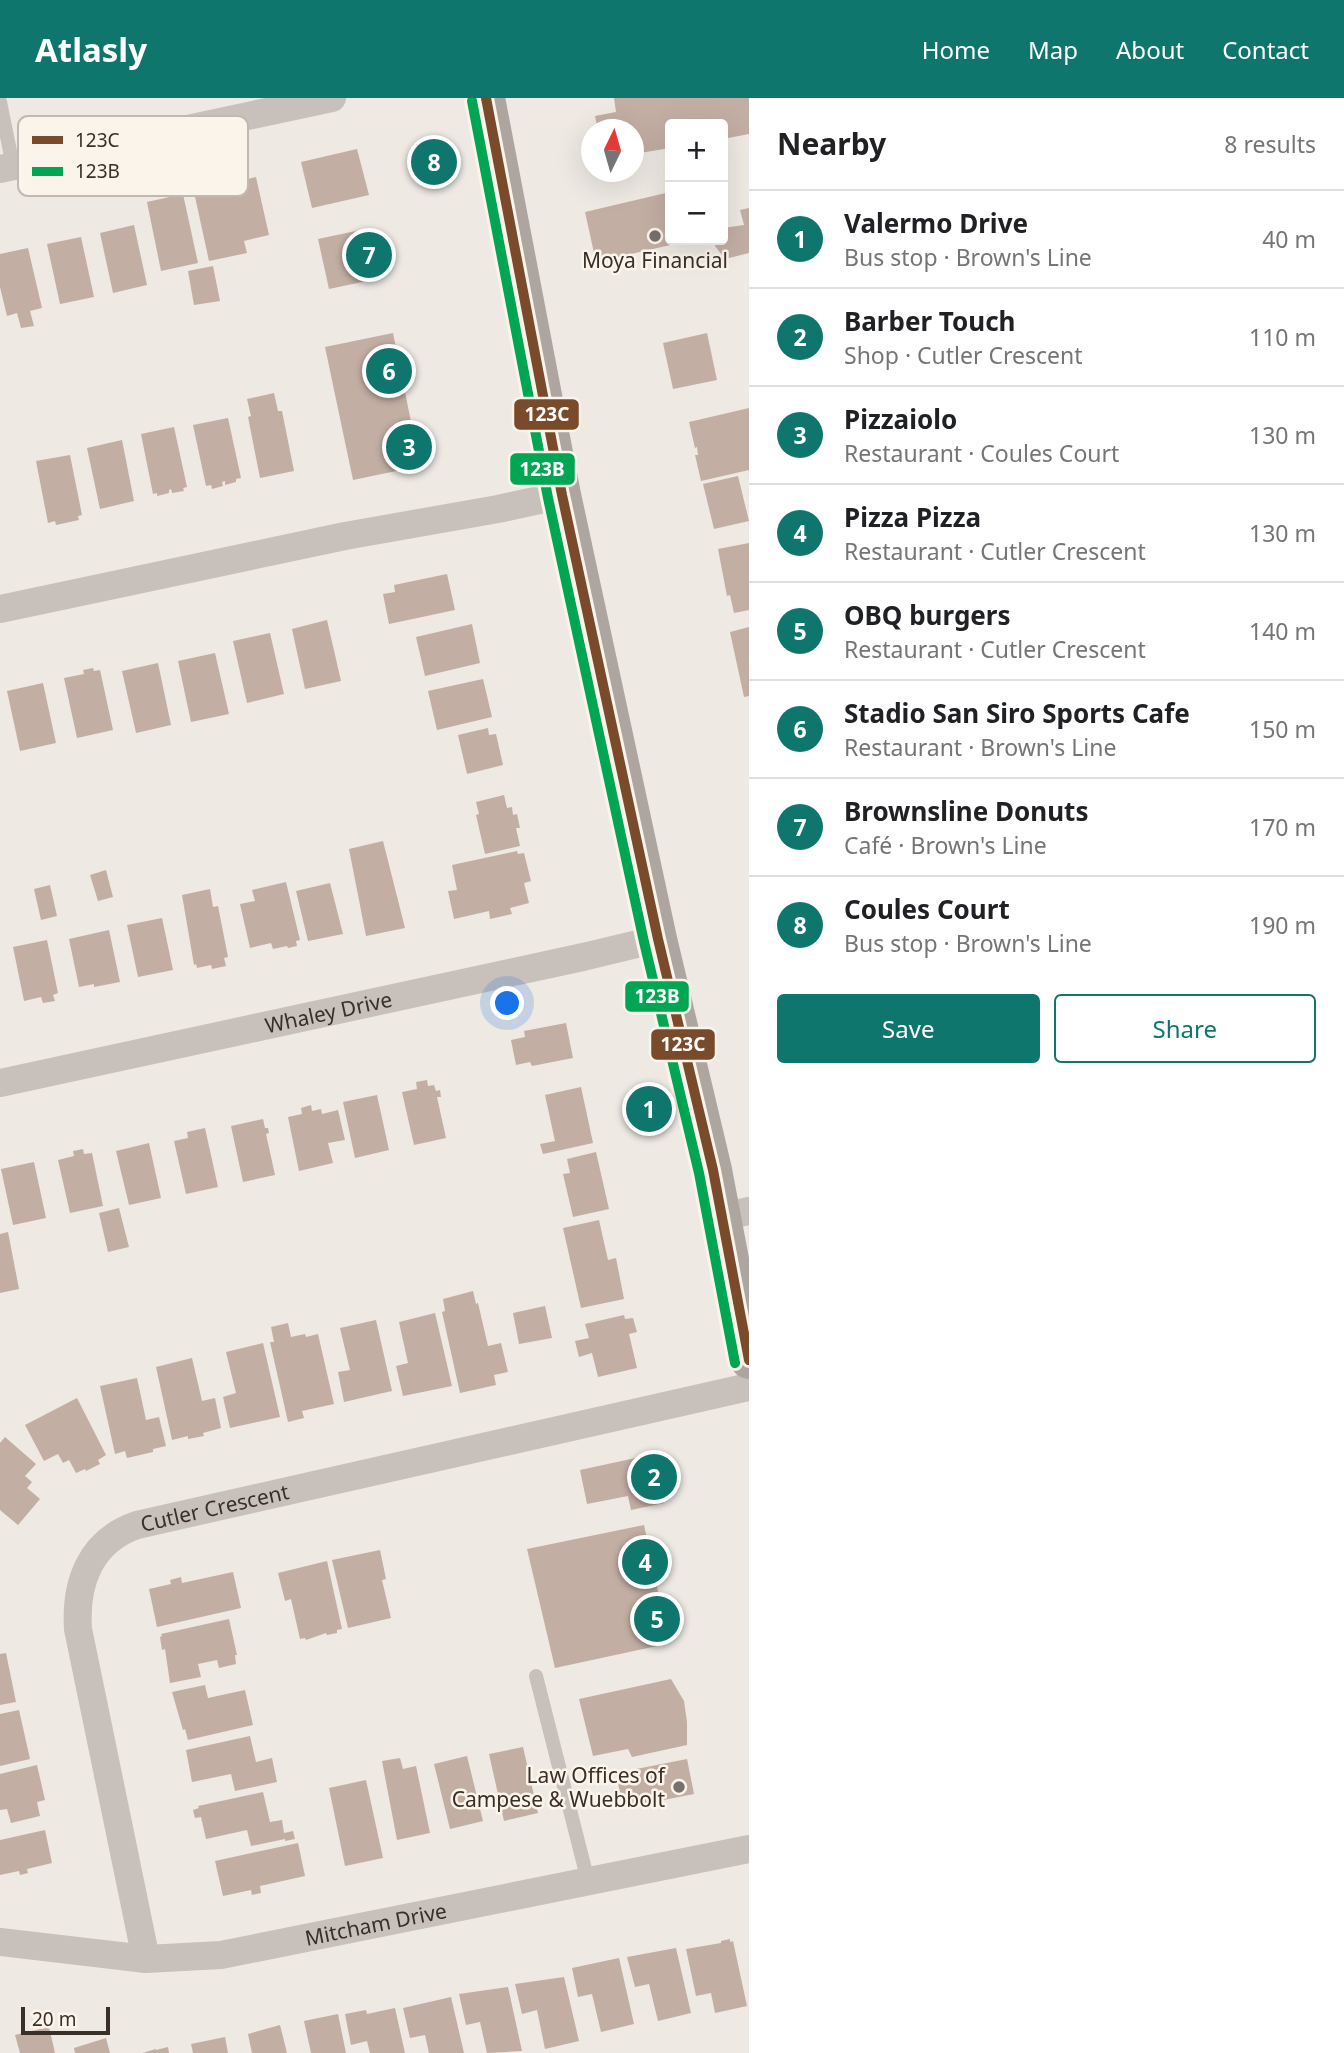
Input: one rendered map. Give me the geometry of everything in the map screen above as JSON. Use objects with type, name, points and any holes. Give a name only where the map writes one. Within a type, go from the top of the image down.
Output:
[{"type":"main road","points":[[486,98],[562,495],[658,939],[713,1170],[736,1214],[749,1360]]},
{"type":"street","points":[[248,116],[332,98]]},
{"type":"street","points":[[0,610],[345,536],[562,495]]},
{"type":"street","name":"Whaley Drive","points":[[0,1083],[658,939]]},
{"type":"street","name":"Cutler Crescent","points":[[146,1959],[78,1629],[80,1586],[91,1562],[106,1542],[125,1528],[137,1525],[749,1387]]},
{"type":"street","name":"Mitcham Drive","points":[[0,1942],[146,1959],[221,1955],[749,1849]]},
{"type":"lane","points":[[0,102],[6,168]]},
{"type":"lane","points":[[536,1676],[588,1881]]},
{"type":"building","points":[[614,98],[749,98],[749,134],[728,138],[728,119],[665,119],[665,149],[644,152],[644,119],[596,119],[595,116],[616,112]]},
{"type":"building","points":[[357,149],[369,195],[312,208],[301,162]]},
{"type":"building","points":[[256,177],[269,235],[244,241],[247,253],[209,261],[195,196],[248,196],[248,179]]},
{"type":"building","points":[[665,193],[665,245],[670,245],[596,262],[585,212]]},
{"type":"building","points":[[183,196],[198,263],[161,271],[147,202]]},
{"type":"building","points":[[749,208],[749,253],[725,259],[715,245],[728,245],[728,227],[744,225],[740,210]]},
{"type":"building","points":[[134,225],[147,285],[113,293],[100,233]]},
{"type":"building","points":[[370,228],[381,278],[329,289],[318,239]]},
{"type":"building","points":[[81,237],[94,297],[60,304],[47,244]]},
{"type":"building","points":[[28,248],[42,308],[30,311],[34,326],[21,328],[17,313],[7,316],[0,287],[0,254]]},
{"type":"building","points":[[213,266],[220,301],[194,305],[188,271]]},
{"type":"building","points":[[393,333],[420,466],[353,480],[325,347]]},
{"type":"building","points":[[707,333],[717,380],[673,389],[663,343]]},
{"type":"building","points":[[274,393],[278,411],[282,411],[294,471],[260,478],[247,399]]},
{"type":"building","points":[[749,408],[749,470],[701,481],[695,455],[698,455],[697,447],[695,448],[689,422]]},
{"type":"building","points":[[228,418],[241,478],[225,485],[225,481],[222,482],[223,486],[212,489],[211,485],[206,486],[193,425]]},
{"type":"building","points":[[174,427],[187,487],[183,488],[184,491],[172,493],[171,489],[169,493],[157,496],[157,493],[153,494],[141,434]]},
{"type":"building","points":[[122,440],[134,501],[100,509],[87,448]]},
{"type":"building","points":[[70,455],[82,515],[78,516],[79,520],[56,525],[55,521],[48,523],[36,461]]},
{"type":"building","points":[[738,476],[749,521],[714,529],[703,484]]},
{"type":"building","points":[[749,543],[749,610],[734,613],[730,595],[727,596],[718,549]]},
{"type":"building","points":[[447,574],[455,610],[389,624],[383,594],[395,592],[394,585]]},
{"type":"building","points":[[327,620],[341,681],[305,689],[292,629]]},
{"type":"building","points":[[472,624],[480,663],[425,676],[416,637]]},
{"type":"building","points":[[749,627],[749,696],[744,697],[730,632]]},
{"type":"building","points":[[270,633],[284,694],[247,703],[233,641]]},
{"type":"building","points":[[215,653],[229,714],[191,722],[178,661]]},
{"type":"building","points":[[158,663],[171,725],[136,733],[122,671]]},
{"type":"building","points":[[93,668],[94,671],[100,670],[113,730],[77,738],[64,678],[84,674],[83,670]]},
{"type":"building","points":[[483,679],[492,717],[437,730],[428,691]]},
{"type":"building","points":[[43,683],[56,743],[20,751],[7,691]]},
{"type":"building","points":[[488,728],[489,735],[496,734],[503,765],[467,774],[458,735]]},
{"type":"building","points":[[504,795],[507,808],[512,807],[513,815],[517,814],[520,828],[516,828],[520,846],[485,854],[476,815],[479,814],[476,802]]},
{"type":"building","points":[[383,841],[405,928],[366,936],[349,849]]},
{"type":"building","points":[[517,851],[518,854],[524,853],[531,881],[524,883],[529,903],[510,908],[512,914],[490,919],[489,911],[454,919],[448,891],[457,890],[452,865]]},
{"type":"building","points":[[106,870],[113,897],[98,901],[90,875]]},
{"type":"building","points":[[286,882],[300,940],[296,941],[297,946],[273,949],[271,943],[250,948],[240,904],[255,901],[252,890]]},
{"type":"building","points":[[330,883],[343,934],[308,941],[296,891]]},
{"type":"building","points":[[50,885],[57,916],[41,920],[34,889]]},
{"type":"building","points":[[210,889],[213,907],[218,906],[228,957],[224,958],[226,966],[197,968],[196,964],[194,965],[182,895]]},
{"type":"building","points":[[162,918],[173,970],[138,977],[127,925]]},
{"type":"building","points":[[109,930],[120,982],[79,987],[69,939]]},
{"type":"building","points":[[47,940],[58,993],[53,995],[55,1001],[43,1003],[41,997],[24,1001],[13,947]]},
{"type":"building","points":[[566,1023],[573,1058],[532,1066],[530,1062],[516,1065],[511,1040],[525,1037],[524,1031]]},
{"type":"building","points":[[427,1080],[428,1086],[434,1085],[436,1091],[440,1090],[441,1097],[437,1097],[446,1138],[414,1145],[402,1092],[417,1089],[416,1082]]},
{"type":"building","points":[[581,1087],[593,1143],[543,1154],[540,1144],[555,1141],[545,1095]]},
{"type":"building","points":[[377,1095],[389,1150],[355,1158],[343,1102]]},
{"type":"building","points":[[311,1105],[312,1111],[321,1109],[322,1114],[338,1110],[345,1140],[328,1143],[333,1163],[299,1171],[288,1117],[302,1114],[301,1108]]},
{"type":"building","points":[[263,1119],[265,1128],[268,1128],[269,1133],[266,1134],[275,1175],[243,1182],[231,1126]]},
{"type":"building","points":[[205,1128],[218,1187],[186,1194],[174,1141],[188,1138],[187,1132]]},
{"type":"building","points":[[149,1143],[161,1198],[129,1205],[116,1151]]},
{"type":"building","points":[[83,1149],[84,1154],[92,1153],[103,1206],[70,1213],[58,1160],[74,1156],[73,1151]]},
{"type":"building","points":[[596,1152],[609,1209],[573,1217],[563,1174],[570,1173],[567,1159]]},
{"type":"building","points":[[34,1162],[46,1218],[13,1225],[1,1169]]},
{"type":"building","points":[[119,1208],[129,1247],[108,1252],[99,1213]]},
{"type":"building","points":[[599,1220],[608,1260],[616,1258],[624,1299],[581,1308],[563,1228]]},
{"type":"building","points":[[8,1232],[19,1289],[0,1293],[0,1234]]},
{"type":"building","points":[[473,1291],[488,1346],[501,1343],[508,1372],[494,1375],[496,1385],[460,1393],[442,1312],[445,1311],[443,1299]]},
{"type":"building","points":[[545,1306],[552,1338],[519,1344],[513,1313]]},
{"type":"building","points":[[435,1313],[452,1386],[403,1396],[396,1366],[408,1363],[399,1322]]},
{"type":"building","points":[[624,1315],[625,1319],[633,1318],[637,1332],[629,1334],[637,1368],[598,1377],[592,1353],[579,1357],[575,1341],[589,1338],[585,1324]]},
{"type":"building","points":[[376,1320],[392,1391],[344,1402],[338,1372],[350,1370],[340,1328]]},
{"type":"building","points":[[288,1323],[291,1337],[318,1334],[334,1404],[302,1411],[304,1418],[288,1422],[270,1342],[274,1342],[271,1327]]},
{"type":"building","points":[[263,1343],[280,1417],[230,1428],[223,1397],[236,1393],[226,1352]]},
{"type":"building","points":[[192,1358],[202,1401],[215,1398],[221,1428],[203,1433],[204,1436],[172,1440],[156,1367]]},
{"type":"building","points":[[137,1378],[146,1420],[159,1417],[166,1446],[127,1458],[125,1451],[115,1454],[100,1386]]},
{"type":"building","points":[[77,1398],[106,1455],[98,1460],[100,1464],[76,1473],[69,1460],[63,1463],[58,1454],[44,1461],[25,1425]]},
{"type":"building","points":[[5,1437],[36,1464],[25,1476],[32,1482],[27,1488],[40,1499],[18,1525],[0,1510],[0,1443]]},
{"type":"building","points":[[654,1454],[664,1503],[631,1510],[628,1496],[587,1504],[580,1470]]},
{"type":"building","points":[[644,1525],[666,1630],[657,1646],[555,1668],[527,1549]]},
{"type":"building","points":[[380,1550],[386,1579],[382,1580],[391,1618],[348,1628],[332,1560]]},
{"type":"building","points":[[327,1561],[342,1629],[337,1630],[337,1633],[300,1639],[291,1599],[285,1601],[278,1573]]},
{"type":"building","points":[[233,1572],[241,1608],[157,1627],[149,1589],[171,1584],[170,1580],[181,1577],[182,1583]]},
{"type":"building","points":[[229,1619],[237,1655],[236,1664],[219,1668],[217,1660],[198,1664],[201,1677],[170,1683],[161,1634]]},
{"type":"building","points":[[6,1653],[16,1702],[0,1705],[0,1654]]},
{"type":"building","points":[[671,1679],[684,1701],[687,1745],[632,1757],[628,1749],[593,1756],[579,1699]]},
{"type":"building","points":[[205,1685],[208,1698],[245,1690],[253,1725],[188,1740],[172,1692]]},
{"type":"building","points":[[19,1710],[30,1759],[0,1766],[0,1714]]},
{"type":"building","points":[[250,1736],[256,1762],[272,1758],[277,1782],[235,1791],[231,1774],[192,1782],[186,1750]]},
{"type":"building","points":[[523,1747],[538,1813],[504,1821],[489,1754]]},
{"type":"building","points":[[467,1756],[483,1821],[450,1829],[434,1764]]},
{"type":"building","points":[[400,1758],[403,1769],[416,1766],[430,1833],[397,1840],[382,1761]]},
{"type":"building","points":[[687,1759],[694,1794],[623,1808],[616,1773]]},
{"type":"building","points":[[37,1765],[45,1800],[37,1802],[40,1816],[11,1823],[7,1809],[0,1810],[0,1774]]},
{"type":"building","points":[[366,1780],[383,1858],[345,1866],[329,1788]]},
{"type":"building","points":[[263,1792],[270,1822],[282,1820],[284,1833],[293,1831],[295,1839],[251,1846],[247,1830],[206,1839],[201,1817],[195,1818],[193,1810],[199,1808],[198,1806]]},
{"type":"building","points":[[45,1830],[52,1863],[27,1869],[28,1873],[20,1875],[19,1871],[0,1875],[0,1840]]},
{"type":"building","points":[[298,1843],[305,1876],[260,1886],[261,1893],[252,1895],[251,1890],[223,1896],[215,1861]]},
{"type":"building","points":[[730,1939],[730,1942],[733,1941],[747,2006],[715,2013],[711,1993],[696,1996],[686,1949]]},
{"type":"building","points":[[676,1948],[691,2013],[658,2021],[649,1984],[635,1987],[627,1957]]},
{"type":"building","points":[[619,1958],[634,2024],[601,2032],[592,1994],[578,1997],[572,1968]]},
{"type":"building","points":[[564,1977],[579,2041],[545,2049],[537,2010],[522,2014],[515,1984]]},
{"type":"building","points":[[508,1987],[522,2051],[487,2053],[480,2022],[466,2025],[459,1994]]},
{"type":"building","points":[[451,1997],[464,2053],[429,2053],[425,2035],[410,2038],[403,2008]]},
{"type":"building","points":[[395,2008],[405,2053],[370,2053],[367,2041],[351,2045],[345,2014],[366,2010],[367,2014]]},
{"type":"building","points":[[338,2014],[346,2053],[311,2053],[304,2021]]},
{"type":"building","points":[[280,2025],[287,2053],[252,2053],[248,2034]]},
{"type":"building","points":[[49,2027],[55,2053],[20,2053],[15,2035]]},
{"type":"building","points":[[225,2037],[228,2053],[193,2053],[191,2044]]},
{"type":"building","points":[[106,2038],[110,2053],[75,2053],[74,2048]]},
{"type":"building","points":[[168,2047],[169,2053],[142,2053],[156,2049]]},
{"type":"transit line","name":"123C","points":[[486,98],[562,495],[658,939],[713,1170],[749,1360]]},
{"type":"transit line","name":"123B","points":[[472,101],[548,498],[644,942],[699,1173],[735,1363]]},
{"type":"place","name":"Coules Court","points":[[434,162]]},
{"type":"place","name":"Moya Financial","points":[[655,236]]},
{"type":"place","name":"Brownsline Donuts","points":[[369,255]]},
{"type":"place","name":"Stadio San Siro Sports Cafe","points":[[389,371]]},
{"type":"place","name":"Pizzaiolo","points":[[409,447]]},
{"type":"place","name":"Valermo Drive","points":[[649,1109]]},
{"type":"place","name":"Barber Touch","points":[[654,1477]]},
{"type":"place","name":"Pizza Pizza","points":[[645,1562]]},
{"type":"place","name":"OBQ burgers","points":[[657,1619]]},
{"type":"place","name":"Law Offices of Campese & Wuebbolt","points":[[679,1787]]}]
